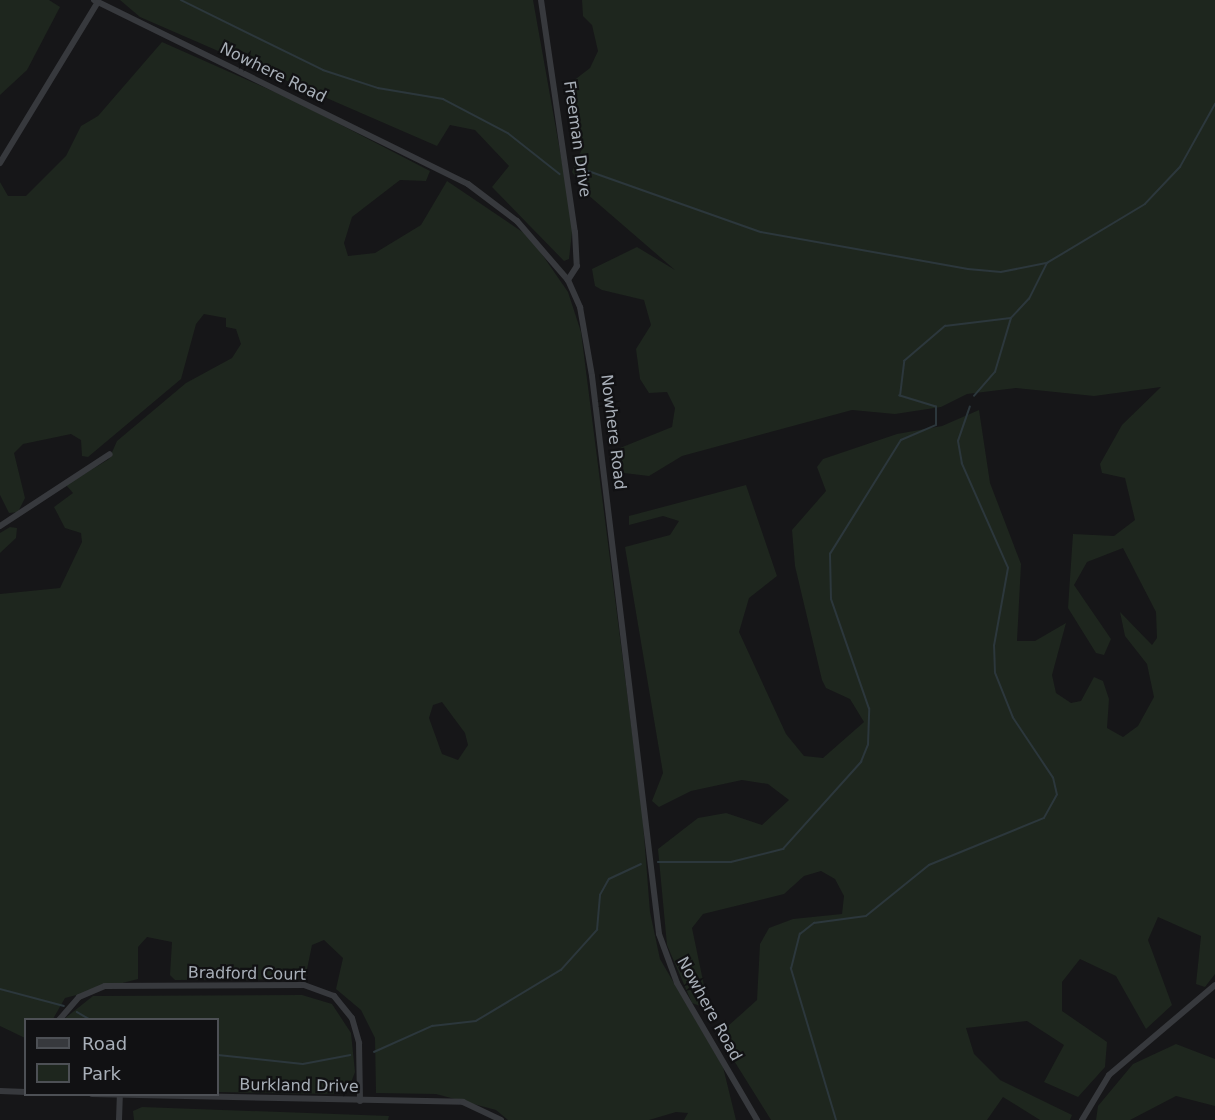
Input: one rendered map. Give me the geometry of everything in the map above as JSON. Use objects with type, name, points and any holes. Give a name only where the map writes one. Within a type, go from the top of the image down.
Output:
[{"type":"street","name":"Freeman Drive","points":[[541,0],[575,232],[577,266],[568,280]]},
{"type":"street","name":"Nowhere Road","points":[[96,1],[468,184],[517,220],[568,280],[580,307],[592,376],[659,934],[677,983],[757,1120]]},
{"type":"street","points":[[0,163],[96,1]]},
{"type":"street","points":[[0,526],[110,454]]},
{"type":"street","name":"Bradford Court","points":[[61,1018],[79,996],[105,986],[304,985],[334,996],[352,1018],[359,1043],[360,1101]]},
{"type":"street","points":[[1082,1120],[1109,1075],[1215,985]]},
{"type":"street","points":[[0,1091],[24,1092]]},
{"type":"street","points":[[119,1120],[120,1096]]},
{"type":"street","name":"Burkland Drive","points":[[120,1096],[463,1102],[501,1120]]},
{"type":"green space","points":[[0,0],[49,0],[60,7],[27,70],[0,95]]},
{"type":"green space","points":[[120,0],[533,0],[573,224],[569,259],[564,261],[492,187],[509,166],[475,130],[450,125],[437,146],[140,17]]},
{"type":"green space","points":[[582,0],[1215,0],[1215,974],[1205,987],[1196,984],[1201,936],[1158,917],[1148,940],[1172,1005],[1146,1029],[1116,976],[1080,959],[1062,982],[1062,1011],[1107,1042],[1105,1067],[1078,1097],[1044,1082],[1064,1045],[1027,1021],[966,1028],[974,1054],[1000,1080],[1072,1115],[1070,1120],[1040,1120],[1003,1097],[987,1120],[771,1120],[718,1035],[757,1000],[760,944],[769,928],[793,919],[842,914],[844,896],[835,879],[821,871],[804,876],[784,894],[703,914],[692,928],[707,1000],[700,1006],[692,1003],[667,945],[658,849],[698,818],[726,813],[762,825],[789,800],[768,784],[742,780],[691,791],[659,807],[652,801],[663,773],[625,547],[670,535],[679,521],[663,516],[629,525],[629,516],[746,485],[777,576],[749,598],[739,632],[786,734],[804,756],[823,758],[864,722],[850,699],[826,688],[822,680],[795,566],[792,530],[826,491],[817,467],[823,459],[897,434],[942,426],[979,410],[990,483],[1021,564],[1017,641],[1035,641],[1066,623],[1052,675],[1056,693],[1071,703],[1081,701],[1094,677],[1103,681],[1109,699],[1107,728],[1123,737],[1138,726],[1154,697],[1147,664],[1125,636],[1120,612],[1152,645],[1157,638],[1156,612],[1123,548],[1087,562],[1074,585],[1111,639],[1104,655],[1096,653],[1068,608],[1073,534],[1114,536],[1135,520],[1125,478],[1102,473],[1100,464],[1122,425],[1161,387],[1094,396],[1016,388],[967,394],[941,407],[895,414],[852,410],[682,456],[649,476],[624,473],[620,448],[672,427],[675,408],[667,392],[649,393],[640,379],[636,349],[651,325],[644,300],[602,290],[595,286],[592,269],[637,247],[675,270],[587,194],[572,172],[582,149],[568,85],[590,68],[598,51],[592,25],[583,16]]},
{"type":"green space","points":[[162,42],[295,101],[430,171],[426,181],[400,180],[352,217],[344,243],[348,256],[375,253],[421,225],[447,181],[530,237],[568,292],[581,332],[642,810],[650,912],[660,959],[723,1067],[736,1120],[684,1120],[688,1113],[676,1112],[649,1120],[508,1120],[496,1110],[436,1094],[376,1093],[375,1038],[361,1010],[336,989],[343,958],[324,940],[312,945],[305,979],[175,980],[170,975],[172,942],[147,937],[138,947],[138,979],[65,998],[54,1018],[24,1018],[24,1038],[0,1026],[0,594],[60,588],[82,542],[81,533],[65,528],[54,507],[73,493],[66,485],[109,459],[117,441],[186,383],[232,358],[241,344],[236,329],[226,327],[226,318],[204,314],[196,324],[181,379],[88,457],[82,456],[81,440],[71,434],[23,444],[14,453],[25,498],[18,512],[9,513],[0,495],[0,182],[8,196],[26,196],[66,156],[81,126],[98,116]],"holes":[[[442,702],[465,733],[468,745],[458,760],[442,754],[429,718],[433,705]]]},
{"type":"green space","points":[[10,527],[17,528],[16,538],[0,553],[0,533]]},
{"type":"green space","points":[[302,995],[332,1004],[351,1033],[355,1072],[349,1088],[333,1094],[219,1092],[219,1018],[65,1018],[93,996]]},
{"type":"green space","points":[[1176,1044],[1215,1059],[1215,1106],[1176,1096],[1130,1120],[1096,1120],[1098,1106],[1133,1064]]},
{"type":"green space","points":[[142,1107],[389,1116],[388,1120],[134,1120],[133,1111]]},
{"type":"waterway","points":[[181,0],[323,70],[378,88],[443,99],[508,133],[560,174]]},
{"type":"waterway","points":[[974,396],[995,372],[1011,318],[1029,299],[1047,263],[1145,204],[1180,167],[1215,104]]},
{"type":"waterway","points":[[580,168],[761,232],[968,269],[1001,272],[1047,263]]},
{"type":"waterway","points":[[658,862],[731,862],[783,849],[861,762],[868,745],[869,709],[831,599],[830,554],[901,440],[936,425],[936,407],[900,396],[904,361],[945,326],[1011,318]]},
{"type":"waterway","points":[[836,1120],[791,969],[800,934],[814,923],[866,916],[929,865],[1044,818],[1057,795],[1053,778],[1013,718],[995,673],[994,646],[1008,568],[962,464],[958,441],[970,407]]},
{"type":"waterway","points":[[374,1052],[432,1026],[476,1021],[561,970],[597,930],[600,895],[609,879],[641,864]]},
{"type":"waterway","points":[[0,989],[64,1006]]},
{"type":"waterway","points":[[77,1012],[88,1018]]},
{"type":"waterway","points":[[219,1055],[303,1064],[350,1055]]}]
